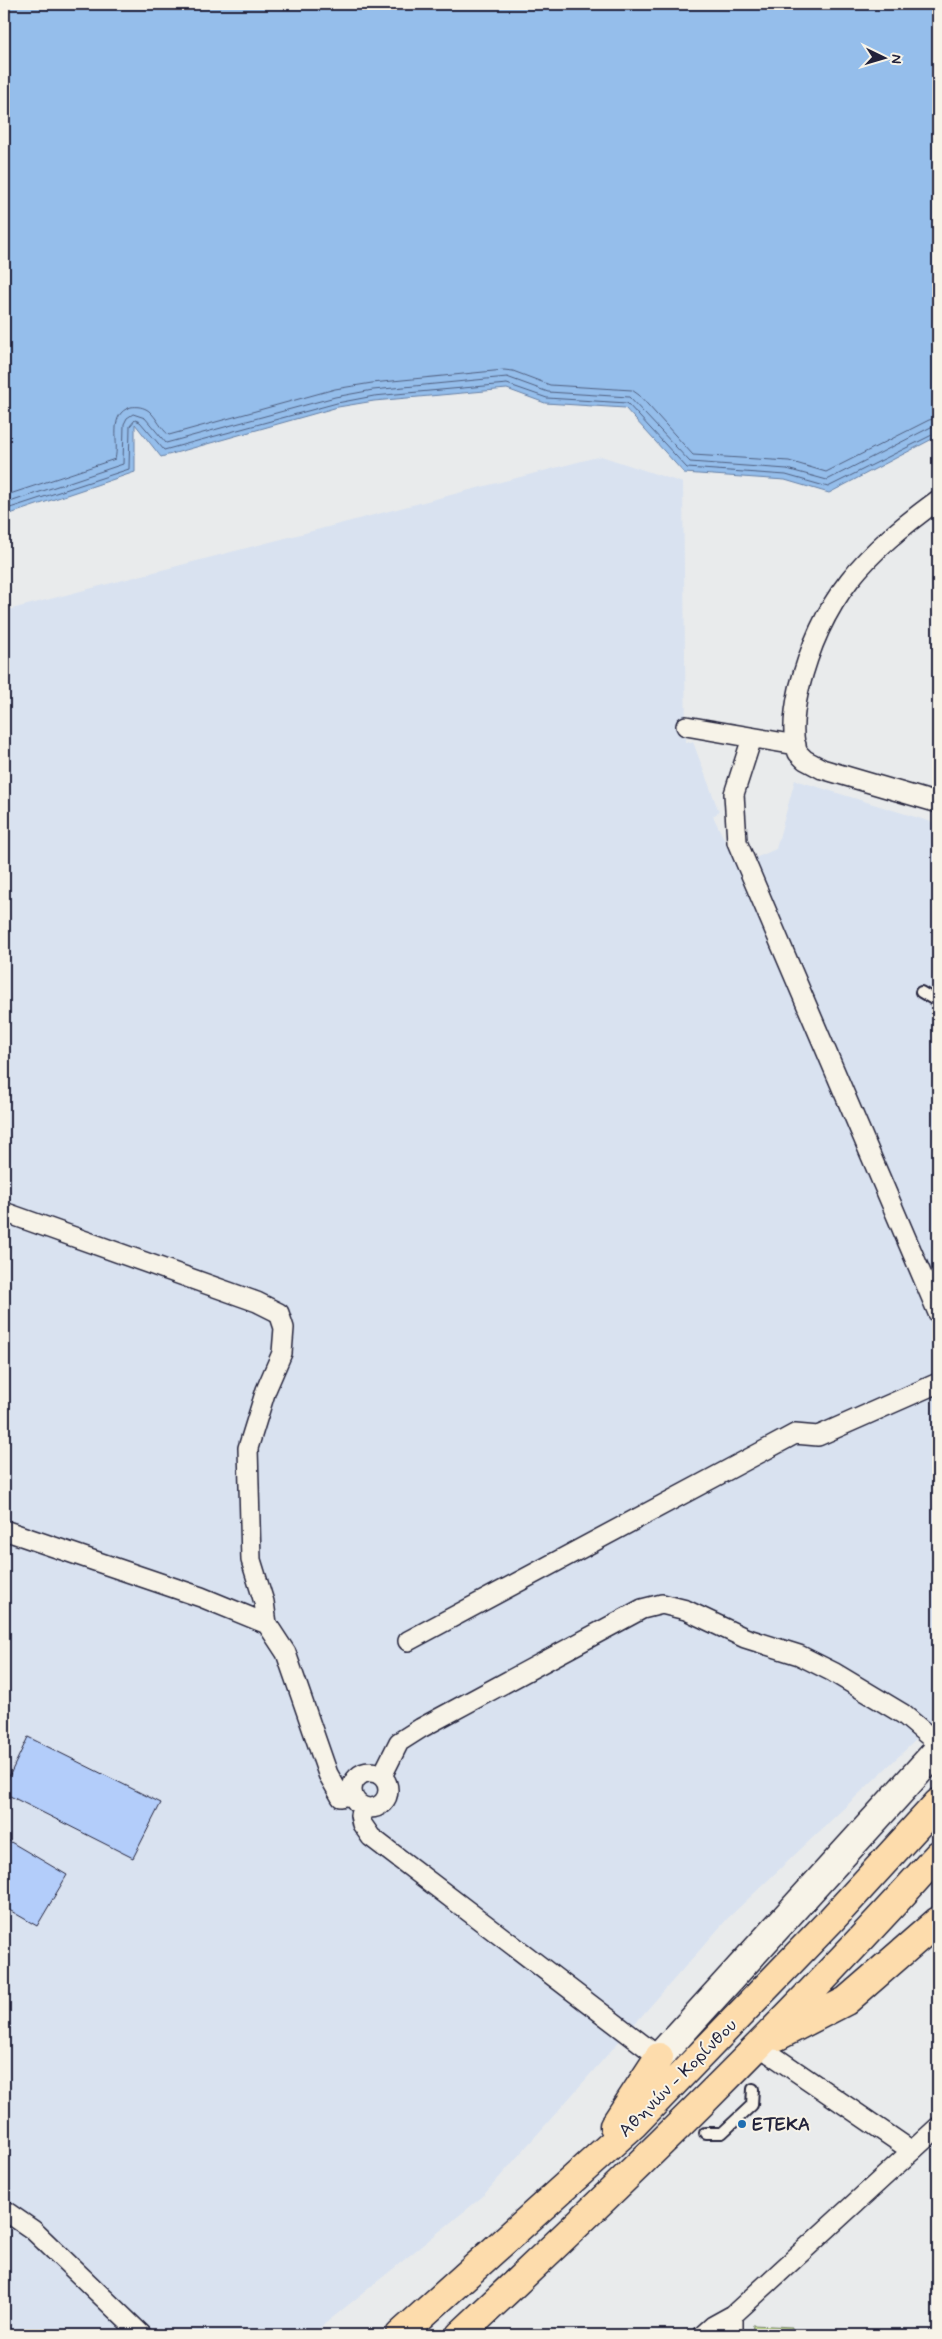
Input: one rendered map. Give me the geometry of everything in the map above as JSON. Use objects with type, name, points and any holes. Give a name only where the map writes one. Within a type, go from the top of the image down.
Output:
[{"type":"highway","name":"Αθηνών - Κορίνθου","points":[[400,2335],[634,2124],[793,1961],[938,1803]]},
{"type":"highway","name":"Αθηνών - Κορίνθου","points":[[460,2335],[666,2140],[759,2046],[938,1855]]},
{"type":"highway","points":[[759,2046],[846,2001],[938,1922]]},
{"type":"highway","points":[[584,2171],[659,2057]]},
{"type":"main road","points":[[659,2057],[938,1750]]},
{"type":"street","points":[[938,500],[876,549],[852,574],[834,600],[817,634],[800,686],[795,712],[796,745],[802,758],[822,769],[938,803]]},
{"type":"street","points":[[686,726],[796,745]]},
{"type":"street","points":[[752,738],[734,794],[737,842],[938,1313]]},
{"type":"street","points":[[4,1212],[257,1302],[279,1313],[284,1328],[282,1353],[266,1390],[248,1448],[251,1560],[264,1602],[267,1624],[286,1653],[328,1774],[347,1796],[360,1806],[371,1837],[659,2057]]},
{"type":"street","points":[[408,1641],[795,1434],[818,1436],[938,1383]]},
{"type":"street","points":[[4,1530],[201,1597],[267,1624]]},
{"type":"street","points":[[382,1776],[399,1742],[421,1728],[642,1609],[662,1604],[686,1610],[745,1638],[799,1655],[833,1672],[903,1714],[938,1744]]},
{"type":"street","points":[[347,1796],[354,1780],[361,1774],[371,1772],[382,1776],[388,1789],[387,1798],[364,1816]]},
{"type":"street","points":[[759,2046],[912,2151]]},
{"type":"street","points":[[703,2335],[713,2326],[733,2315],[938,2127]]},
{"type":"street","points":[[4,2210],[33,2230],[142,2335]]},
{"type":"street","points":[[733,2315],[733,2335]]},
{"type":"lane","points":[[921,992],[938,1002]]},
{"type":"lane","points":[[705,2133],[722,2133],[752,2105],[754,2089]]},
{"type":"shaded area","points":[[601,456],[683,483],[686,742],[693,742],[719,812],[713,816],[737,866],[776,849],[795,780],[938,824],[938,1719],[728,1918],[482,2197],[311,2335],[4,2335],[4,611]]},
{"type":"green space","points":[[753,2325],[792,2327],[791,2335],[752,2335]]},
{"type":"water","points":[[4,4],[938,4],[938,436],[829,493],[785,480],[684,473],[625,408],[545,403],[507,389],[374,401],[338,407],[161,457],[135,424],[135,472],[4,516]]},
{"type":"building","points":[[28,1737],[161,1803],[133,1858],[4,1793],[4,1787]]},
{"type":"building","points":[[4,1838],[67,1875],[37,1926],[4,1907]]},
{"type":"place","name":"ΕΤΕΚΑ","points":[[742,2124]]}]
